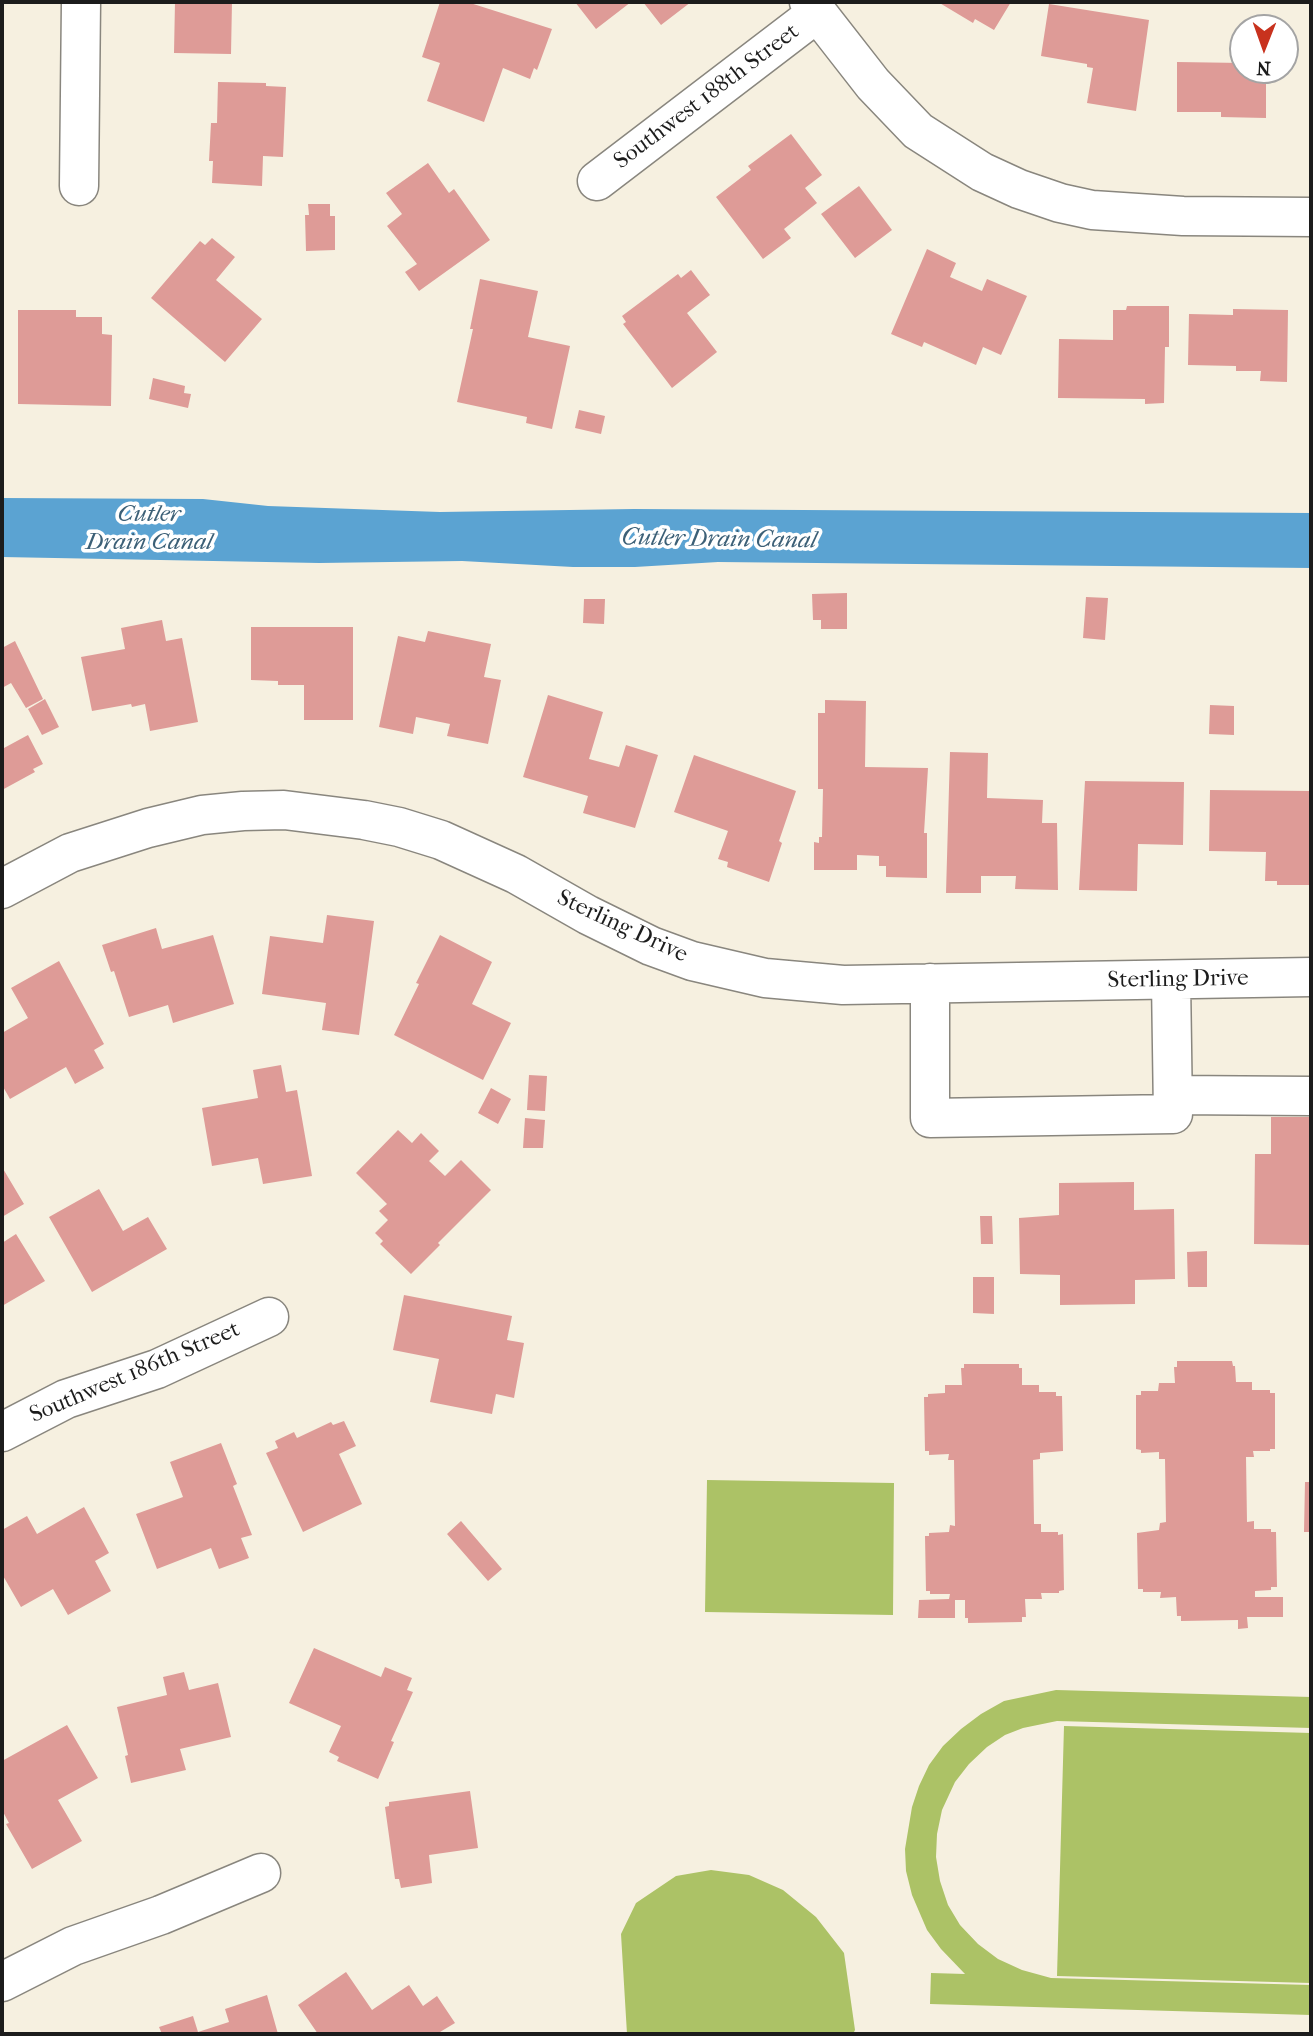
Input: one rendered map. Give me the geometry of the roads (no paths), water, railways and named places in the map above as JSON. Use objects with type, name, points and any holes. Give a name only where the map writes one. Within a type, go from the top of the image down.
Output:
[{"type":"street","points":[[79,186],[81,2]]},
{"type":"street","points":[[813,7],[873,84],[918,131],[982,172],[1019,189],[1060,203],[1106,211],[1183,216],[1311,217]]},
{"type":"street","name":"Southwest 188th Street","points":[[597,181],[813,7]]},
{"type":"street","name":"Sterling Drive","points":[[2,889],[70,853],[162,825],[243,810],[284,810],[323,813],[399,827],[441,840],[516,874],[650,946],[730,971],[843,985],[1311,977]]},
{"type":"street","points":[[930,983],[930,1118],[1173,1114],[1171,980]]},
{"type":"street","points":[[1173,1095],[1311,1096]]},
{"type":"street","name":"Southwest 186th Street","points":[[2,1432],[66,1399],[157,1369],[269,1317]]},
{"type":"street","points":[[2,1982],[73,1946],[161,1915],[261,1872]]},
{"type":"water","name":"Cutler Drain Canal","points":[[2,498],[203,499],[268,506],[440,512],[634,509],[1311,513],[1311,568],[718,562],[635,567],[573,567],[462,561],[319,563],[2,557]]}]
